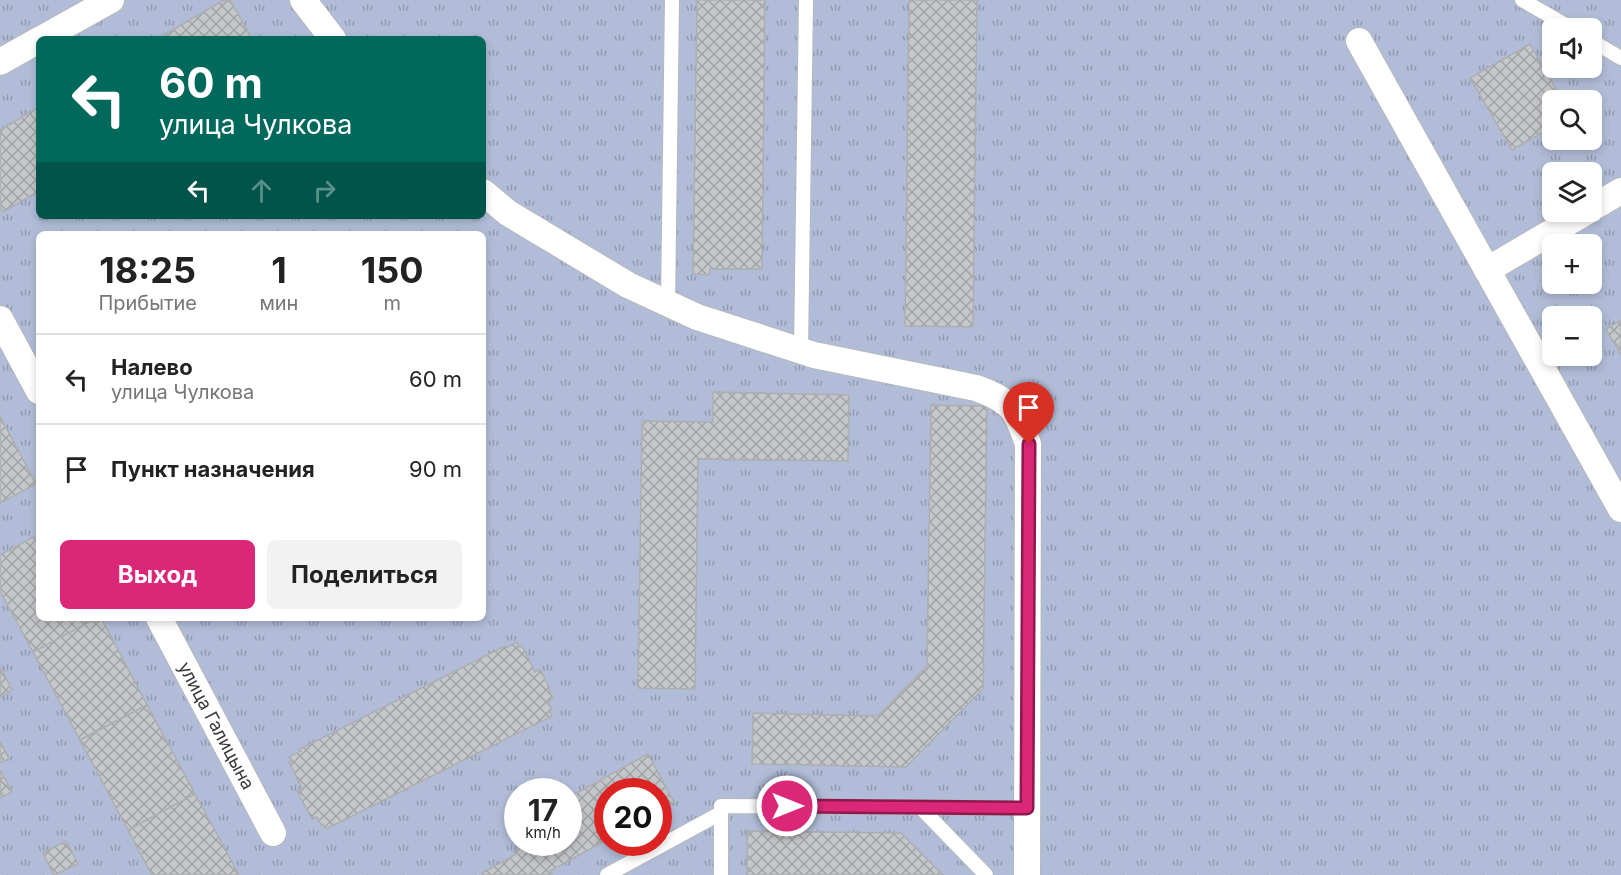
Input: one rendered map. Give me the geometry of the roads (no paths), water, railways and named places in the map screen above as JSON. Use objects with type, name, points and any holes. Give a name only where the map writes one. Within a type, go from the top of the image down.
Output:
[{"type":"street","points":[[47,36],[111,0]]},
{"type":"street","points":[[303,0],[331,36]]},
{"type":"street","points":[[1359,41],[1621,509]]},
{"type":"street","points":[[0,62],[36,42]]},
{"type":"street","points":[[1602,202],[1621,191]]},
{"type":"street","points":[[486,195],[508,213],[628,285],[697,317],[814,355],[976,388],[1001,397],[1020,418],[1029,444],[1027,875]]},
{"type":"street","points":[[1487,270],[1569,222]]},
{"type":"street","points":[[0,319],[36,385]]},
{"type":"street","name":"улица Галицына","points":[[161,621],[273,833]]},
{"type":"lane","points":[[668,304],[672,0]]},
{"type":"lane","points":[[801,350],[806,0]]},
{"type":"lane","points":[[1522,0],[1554,18]]},
{"type":"lane","points":[[1602,47],[1621,58]]},
{"type":"lane","points":[[721,875],[721,806],[1027,808]]},
{"type":"lane","points":[[920,807],[986,875]]},
{"type":"lane","points":[[608,875],[721,813]]}]
